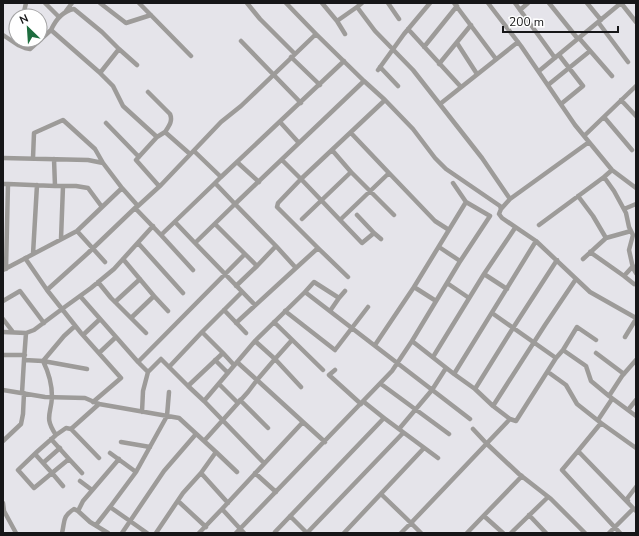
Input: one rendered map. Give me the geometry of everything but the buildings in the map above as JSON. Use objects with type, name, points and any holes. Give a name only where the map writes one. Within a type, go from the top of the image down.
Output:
[{"type":"street","points":[[45,3],[59,17]]},
{"type":"street","points":[[48,33],[59,17],[72,3]]},
{"type":"street","points":[[100,3],[126,23],[152,15]]},
{"type":"street","points":[[139,3],[191,56]]},
{"type":"street","points":[[286,3],[413,129],[435,158],[446,169],[503,207]]},
{"type":"street","points":[[322,3],[337,21],[345,34]]},
{"type":"street","points":[[337,21],[362,3]]},
{"type":"street","points":[[388,3],[399,20]]},
{"type":"street","points":[[398,86],[379,69],[408,29],[430,3]]},
{"type":"street","points":[[490,3],[584,136],[612,170],[635,185]]},
{"type":"street","points":[[515,3],[583,86],[561,104]]},
{"type":"street","points":[[520,10],[528,3]]},
{"type":"street","points":[[549,3],[612,76]]},
{"type":"street","points":[[587,3],[628,62]]},
{"type":"street","points":[[539,72],[621,3],[636,22]]},
{"type":"street","points":[[250,4],[260,19],[320,85]]},
{"type":"street","points":[[424,47],[455,5],[496,59]]},
{"type":"street","points":[[357,7],[375,31],[413,70],[440,104],[482,158],[509,200]]},
{"type":"street","points":[[66,11],[74,9],[102,32],[137,65]]},
{"type":"street","points":[[439,64],[471,25]]},
{"type":"street","points":[[408,29],[461,87]]},
{"type":"street","points":[[51,30],[113,86],[123,106],[157,137]]},
{"type":"street","points":[[47,290],[160,186],[221,122],[242,106],[316,34]]},
{"type":"street","points":[[242,41],[300,103]]},
{"type":"street","points":[[457,42],[477,74]]},
{"type":"street","points":[[440,104],[518,42]]},
{"type":"street","points":[[100,73],[119,49]]},
{"type":"street","points":[[548,85],[590,51]]},
{"type":"street","points":[[161,235],[344,61]]},
{"type":"street","points":[[195,243],[364,81]]},
{"type":"street","points":[[584,136],[636,86]]},
{"type":"street","points":[[148,92],[170,114],[172,118],[165,132],[157,137],[136,160],[160,186]]},
{"type":"street","points":[[348,277],[277,207],[278,203],[301,180],[385,100]]},
{"type":"street","points":[[621,100],[636,116]]},
{"type":"street","points":[[604,117],[632,150]]},
{"type":"street","points":[[33,158],[34,133],[63,120],[95,149],[103,163],[136,207],[193,270]]},
{"type":"street","points":[[280,122],[299,143]]},
{"type":"street","points":[[106,123],[139,157]]},
{"type":"street","points":[[165,132],[221,177]]},
{"type":"street","points":[[351,132],[435,221],[449,230]]},
{"type":"street","points":[[453,183],[466,202],[490,216],[499,214],[509,200],[589,142]]},
{"type":"street","points":[[332,150],[351,172],[394,215]]},
{"type":"street","points":[[3,158],[88,160],[103,163]]},
{"type":"street","points":[[54,159],[54,186]]},
{"type":"street","points":[[282,160],[362,243],[374,233]]},
{"type":"street","points":[[237,162],[259,182]]},
{"type":"street","points":[[539,225],[612,170]]},
{"type":"street","points":[[302,218],[351,172]]},
{"type":"street","points":[[340,220],[371,192],[389,173]]},
{"type":"street","points":[[604,177],[614,190],[624,209],[633,232],[629,250],[636,273]]},
{"type":"street","points":[[215,183],[296,268]]},
{"type":"street","points":[[102,207],[88,188],[76,186],[6,184],[4,269],[77,231],[122,188]]},
{"type":"street","points":[[33,254],[37,185]]},
{"type":"street","points":[[61,239],[63,186]]},
{"type":"street","points":[[578,196],[593,216],[606,238]]},
{"type":"street","points":[[375,345],[414,287],[466,202]]},
{"type":"street","points":[[624,209],[636,204]]},
{"type":"street","points":[[499,214],[515,228],[536,241],[590,292],[636,318],[625,337]]},
{"type":"street","points":[[357,215],[381,239]]},
{"type":"street","points":[[236,533],[392,371],[412,341],[460,261],[490,216]]},
{"type":"street","points":[[175,222],[255,306]]},
{"type":"street","points":[[215,224],[257,266]]},
{"type":"street","points":[[3,332],[26,333],[34,330],[44,323],[98,282],[123,259],[153,226]]},
{"type":"street","points":[[434,357],[484,274],[515,228]]},
{"type":"street","points":[[77,231],[105,262]]},
{"type":"street","points":[[583,259],[606,238],[633,232]]},
{"type":"street","points":[[454,374],[536,241]]},
{"type":"street","points":[[138,243],[183,292]]},
{"type":"street","points":[[236,286],[276,246]]},
{"type":"street","points":[[438,247],[460,261]]},
{"type":"street","points":[[236,323],[318,248]]},
{"type":"street","points":[[590,252],[634,284]]},
{"type":"street","points":[[138,362],[244,254]]},
{"type":"street","points":[[25,258],[47,290],[75,326],[121,378],[94,402]]},
{"type":"street","points":[[123,259],[168,311]]},
{"type":"street","points":[[475,389],[556,260]]},
{"type":"street","points":[[624,276],[633,266]]},
{"type":"street","points":[[484,274],[507,289]]},
{"type":"street","points":[[115,302],[140,279]]},
{"type":"street","points":[[494,406],[576,279]]},
{"type":"street","points":[[98,282],[115,302],[146,333]]},
{"type":"street","points":[[204,401],[255,341],[314,282],[340,298]]},
{"type":"street","points":[[447,283],[469,298]]},
{"type":"street","points":[[414,287],[436,301]]},
{"type":"street","points":[[3,301],[20,291],[44,323]]},
{"type":"street","points":[[330,311],[345,291]]},
{"type":"street","points":[[169,367],[242,292]]},
{"type":"street","points":[[305,292],[470,419]]},
{"type":"street","points":[[80,296],[148,372]]},
{"type":"street","points":[[131,318],[154,296]]},
{"type":"street","points":[[285,311],[335,350],[368,307]]},
{"type":"street","points":[[224,310],[246,333]]},
{"type":"street","points":[[492,313],[556,358]]},
{"type":"street","points":[[3,319],[13,332]]},
{"type":"street","points":[[83,335],[100,320]]},
{"type":"street","points":[[274,322],[323,370]]},
{"type":"street","points":[[43,361],[64,336],[75,326]]},
{"type":"street","points":[[412,341],[475,389],[510,419],[516,421],[556,358],[578,327],[596,340]]},
{"type":"street","points":[[202,332],[324,442]]},
{"type":"street","points":[[3,441],[21,424],[23,414],[26,333]]},
{"type":"street","points":[[99,353],[116,337]]},
{"type":"street","points":[[204,441],[292,340]]},
{"type":"street","points":[[255,341],[275,359],[301,387]]},
{"type":"street","points":[[563,350],[586,366],[591,381],[636,416]]},
{"type":"street","points":[[188,386],[223,352]]},
{"type":"street","points":[[596,353],[624,374]]},
{"type":"street","points":[[3,355],[87,369]]},
{"type":"street","points":[[142,412],[143,391],[148,372],[161,359],[264,463]]},
{"type":"street","points":[[215,360],[228,373]]},
{"type":"street","points":[[43,361],[51,378],[52,397],[49,422],[56,435]]},
{"type":"street","points":[[620,533],[562,470],[599,422],[624,374],[636,361]]},
{"type":"street","points":[[290,516],[307,533],[401,431],[415,410],[432,390],[446,368]]},
{"type":"street","points":[[335,370],[329,375],[362,403],[438,458]]},
{"type":"street","points":[[548,372],[566,385],[577,404],[599,422],[636,448]]},
{"type":"street","points":[[219,384],[268,428]]},
{"type":"street","points":[[381,384],[448,434]]},
{"type":"street","points":[[3,390],[52,397],[85,398],[99,404],[179,418],[237,472]]},
{"type":"street","points":[[96,525],[136,472],[150,447],[167,416],[169,392]]},
{"type":"street","points":[[628,410],[636,400]]},
{"type":"street","points":[[71,429],[99,404]]},
{"type":"street","points":[[275,533],[384,418]]},
{"type":"street","points":[[401,533],[510,419]]},
{"type":"street","points":[[199,533],[303,422]]},
{"type":"street","points":[[69,459],[34,488],[18,470],[51,439],[66,428],[71,429],[99,458]]},
{"type":"street","points":[[473,429],[487,444],[522,476],[548,497],[585,533]]},
{"type":"street","points":[[122,533],[164,471],[196,434]]},
{"type":"street","points":[[51,439],[82,473]]},
{"type":"street","points":[[121,442],[150,447]]},
{"type":"street","points":[[43,463],[60,448]]},
{"type":"street","points":[[344,533],[424,448]]},
{"type":"street","points":[[578,451],[636,511]]},
{"type":"street","points":[[156,533],[178,501],[216,452]]},
{"type":"street","points":[[110,453],[136,472]]},
{"type":"street","points":[[35,454],[63,486]]},
{"type":"street","points":[[78,511],[83,501],[119,459]]},
{"type":"street","points":[[200,473],[228,503]]},
{"type":"street","points":[[255,473],[276,492]]},
{"type":"street","points":[[467,533],[522,476]]},
{"type":"street","points":[[80,481],[92,490]]},
{"type":"street","points":[[632,506],[626,500],[636,487]]},
{"type":"street","points":[[381,494],[421,533]]},
{"type":"street","points":[[511,533],[548,497]]},
{"type":"street","points":[[178,501],[206,527]]},
{"type":"street","points":[[3,503],[4,511],[16,533]]},
{"type":"street","points":[[609,533],[633,509],[632,506]]},
{"type":"street","points":[[110,507],[147,533]]},
{"type":"street","points":[[62,533],[64,518],[74,509],[90,522],[108,533]]},
{"type":"street","points":[[222,509],[244,533]]},
{"type":"street","points":[[529,515],[546,533]]},
{"type":"street","points":[[484,516],[504,533]]}]
